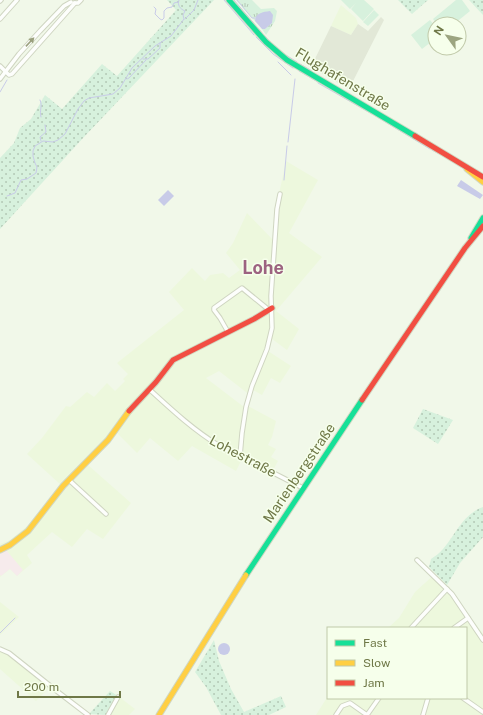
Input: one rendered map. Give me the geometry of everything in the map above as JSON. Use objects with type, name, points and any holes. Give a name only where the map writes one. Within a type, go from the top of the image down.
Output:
[{"type":"main road","name":"Flughafenstraße","points":[[229,0],[269,46],[287,60],[483,177]]},
{"type":"main road","name":"Flughafenstraße","points":[[459,162],[483,182]]},
{"type":"main road","name":"Marienbergstraße","points":[[466,248],[483,218]]},
{"type":"main road","name":"Marienbergstraße","points":[[159,715],[214,624],[303,488],[466,248],[483,226]]},
{"type":"main road","points":[[0,550],[8,547],[21,538],[43,514],[68,480],[106,442],[130,410],[173,360],[254,319],[270,309]]},
{"type":"street","points":[[0,79],[19,54],[67,3],[78,3],[81,0]]},
{"type":"street","points":[[0,19],[14,1]]},
{"type":"street","points":[[0,66],[8,75],[12,74],[72,2]]},
{"type":"street","points":[[240,456],[242,433],[249,396],[269,342],[272,328],[270,309],[277,209],[280,194]]},
{"type":"street","points":[[228,332],[214,308],[242,288],[270,309]]},
{"type":"street","name":"Lohestraße","points":[[149,389],[195,429],[230,452],[303,488]]},
{"type":"street","points":[[68,480],[106,514]]},
{"type":"street","points":[[417,560],[447,589],[483,640]]},
{"type":"street","points":[[412,627],[447,589]]},
{"type":"street","points":[[455,627],[468,618]]},
{"type":"street","points":[[0,649],[9,653],[88,715]]},
{"type":"street","points":[[108,715],[118,697]]},
{"type":"street","points":[[336,715],[342,706],[350,703],[367,715],[378,699]]},
{"type":"street","points":[[423,715],[428,699]]},
{"type":"street","points":[[464,699],[483,712]]},
{"type":"shaded area","points":[[341,5],[356,18],[358,24],[351,35],[331,26]]},
{"type":"shaded area","points":[[381,17],[384,20],[349,89],[311,67],[331,26],[351,35],[358,24],[368,31]]},
{"type":"shaded area","points":[[286,161],[318,180],[289,233],[322,257],[276,311],[299,329],[287,350],[272,339],[268,351],[291,366],[280,383],[271,378],[262,395],[253,390],[251,396],[219,371],[206,378],[244,407],[248,406],[276,421],[272,437],[268,445],[276,449],[271,457],[278,461],[271,474],[242,459],[236,471],[192,446],[178,461],[150,438],[137,453],[117,433],[88,465],[131,503],[103,539],[87,529],[72,547],[52,532],[27,555],[32,563],[17,576],[10,569],[0,577],[0,544],[10,540],[32,522],[62,486],[27,454],[42,438],[66,406],[70,407],[87,392],[94,397],[107,383],[115,391],[125,381],[123,379],[128,374],[117,363],[184,310],[169,292],[192,268],[205,281],[210,275],[223,273],[229,278],[240,270],[226,253],[233,243],[247,213],[273,240],[276,208]]},
{"type":"shaded area","points":[[6,550],[23,570],[17,576],[10,569],[1,576],[0,575],[0,553]]},
{"type":"shaded area","points":[[435,574],[447,585],[483,634],[483,715],[316,715],[327,698],[327,699],[467,699],[467,627],[389,627],[399,618],[415,592]]},
{"type":"shaded area","points":[[0,602],[19,617],[0,635]]},
{"type":"shaded area","points":[[0,647],[11,652],[51,686],[36,701],[0,669]]},
{"type":"shaded area","points":[[118,696],[135,709],[129,715],[106,715]]},
{"type":"green space","points":[[167,0],[214,0],[84,137],[0,229],[0,158],[14,143],[20,128],[31,119],[45,95],[62,109],[102,64],[117,76],[176,10]]},
{"type":"green space","points":[[236,0],[252,0],[261,9],[274,8],[277,11],[275,21],[266,35],[262,29],[265,29],[271,23],[255,18],[255,21]]},
{"type":"green space","points":[[341,0],[364,0],[374,9],[363,21],[351,9],[356,3],[350,9]]},
{"type":"green space","points":[[398,0],[428,0],[412,14]]},
{"type":"green space","points":[[456,0],[462,0],[470,11],[464,16],[437,16]]},
{"type":"green space","points":[[469,0],[483,0],[483,15]]},
{"type":"green space","points":[[374,10],[379,15],[368,26],[363,22]]},
{"type":"green space","points":[[427,22],[427,45],[422,49],[411,35]]},
{"type":"green space","points":[[423,409],[453,420],[438,444],[413,428]]},
{"type":"green space","points":[[483,507],[483,537],[460,563],[447,585],[429,567],[431,559],[442,550],[470,514]]},
{"type":"green space","points":[[214,640],[219,661],[231,689],[244,712],[281,696],[286,707],[269,715],[221,715],[206,687],[195,672]]},
{"type":"green space","points":[[110,691],[118,696],[106,715],[89,714]]},
{"type":"water","points":[[270,11],[273,15],[272,23],[265,29],[262,29],[255,21],[255,18],[260,13]]},
{"type":"water","points":[[461,180],[483,195],[480,199],[457,186]]},
{"type":"water","points":[[168,190],[174,196],[164,206],[158,200]]},
{"type":"water","points":[[226,643],[229,644],[229,654],[222,655],[219,654],[218,647],[219,644]]},
{"type":"waterway","points":[[7,196],[15,193],[21,180],[27,179],[36,173],[37,167],[33,156],[35,146],[43,141],[53,142],[58,140],[65,134],[78,109],[84,101],[89,98],[113,94],[120,88],[132,68],[155,46],[171,36],[184,19],[183,15],[185,11],[179,7],[179,0]]},
{"type":"waterway","points":[[185,19],[194,10],[198,0]]},
{"type":"waterway","points":[[224,0],[254,35]]},
{"type":"waterway","points":[[234,0],[262,33]]},
{"type":"waterway","points":[[237,0],[252,18],[255,18]]},
{"type":"waterway","points":[[154,7],[156,9],[155,14],[162,20],[164,18],[164,11],[167,8],[172,7],[174,3],[178,2]]},
{"type":"waterway","points":[[264,35],[271,43]]},
{"type":"waterway","points":[[256,37],[273,54],[293,68]]},
{"type":"waterway","points":[[143,59],[148,59],[160,48],[160,43]]},
{"type":"waterway","points":[[281,52],[297,62]]},
{"type":"waterway","points":[[127,79],[146,60]]},
{"type":"waterway","points":[[278,62],[291,75]]},
{"type":"waterway","points":[[300,64],[312,71]]},
{"type":"waterway","points":[[299,71],[318,82]]},
{"type":"waterway","points":[[288,142],[295,79]]},
{"type":"waterway","points":[[0,92],[7,80]]},
{"type":"waterway","points":[[318,83],[372,114]]},
{"type":"waterway","points":[[40,100],[41,117]]},
{"type":"waterway","points":[[374,115],[430,149]]},
{"type":"waterway","points":[[41,141],[40,137],[46,132],[45,125]]},
{"type":"waterway","points":[[284,180],[287,146]]},
{"type":"waterway","points":[[432,150],[447,158]]},
{"type":"waterway","points":[[0,633],[15,618]]},
{"type":"traffic: fast","points":[[229,0],[266,42],[287,60],[415,136]]},
{"type":"traffic: fast","points":[[471,238],[483,218]]},
{"type":"traffic: fast","points":[[246,575],[362,400]]},
{"type":"traffic: slow","points":[[467,169],[483,182]]},
{"type":"traffic: slow","points":[[0,550],[10,545],[28,531],[63,486],[108,440],[129,411]]},
{"type":"traffic: slow","points":[[159,715],[246,575]]},
{"type":"traffic: jam","points":[[415,136],[483,177]]},
{"type":"traffic: jam","points":[[362,400],[465,248],[483,226]]},
{"type":"traffic: jam","points":[[129,411],[156,382],[173,360],[254,319],[272,308]]},
{"type":"district","name":"Lohe","points":[[263,267]]}]
